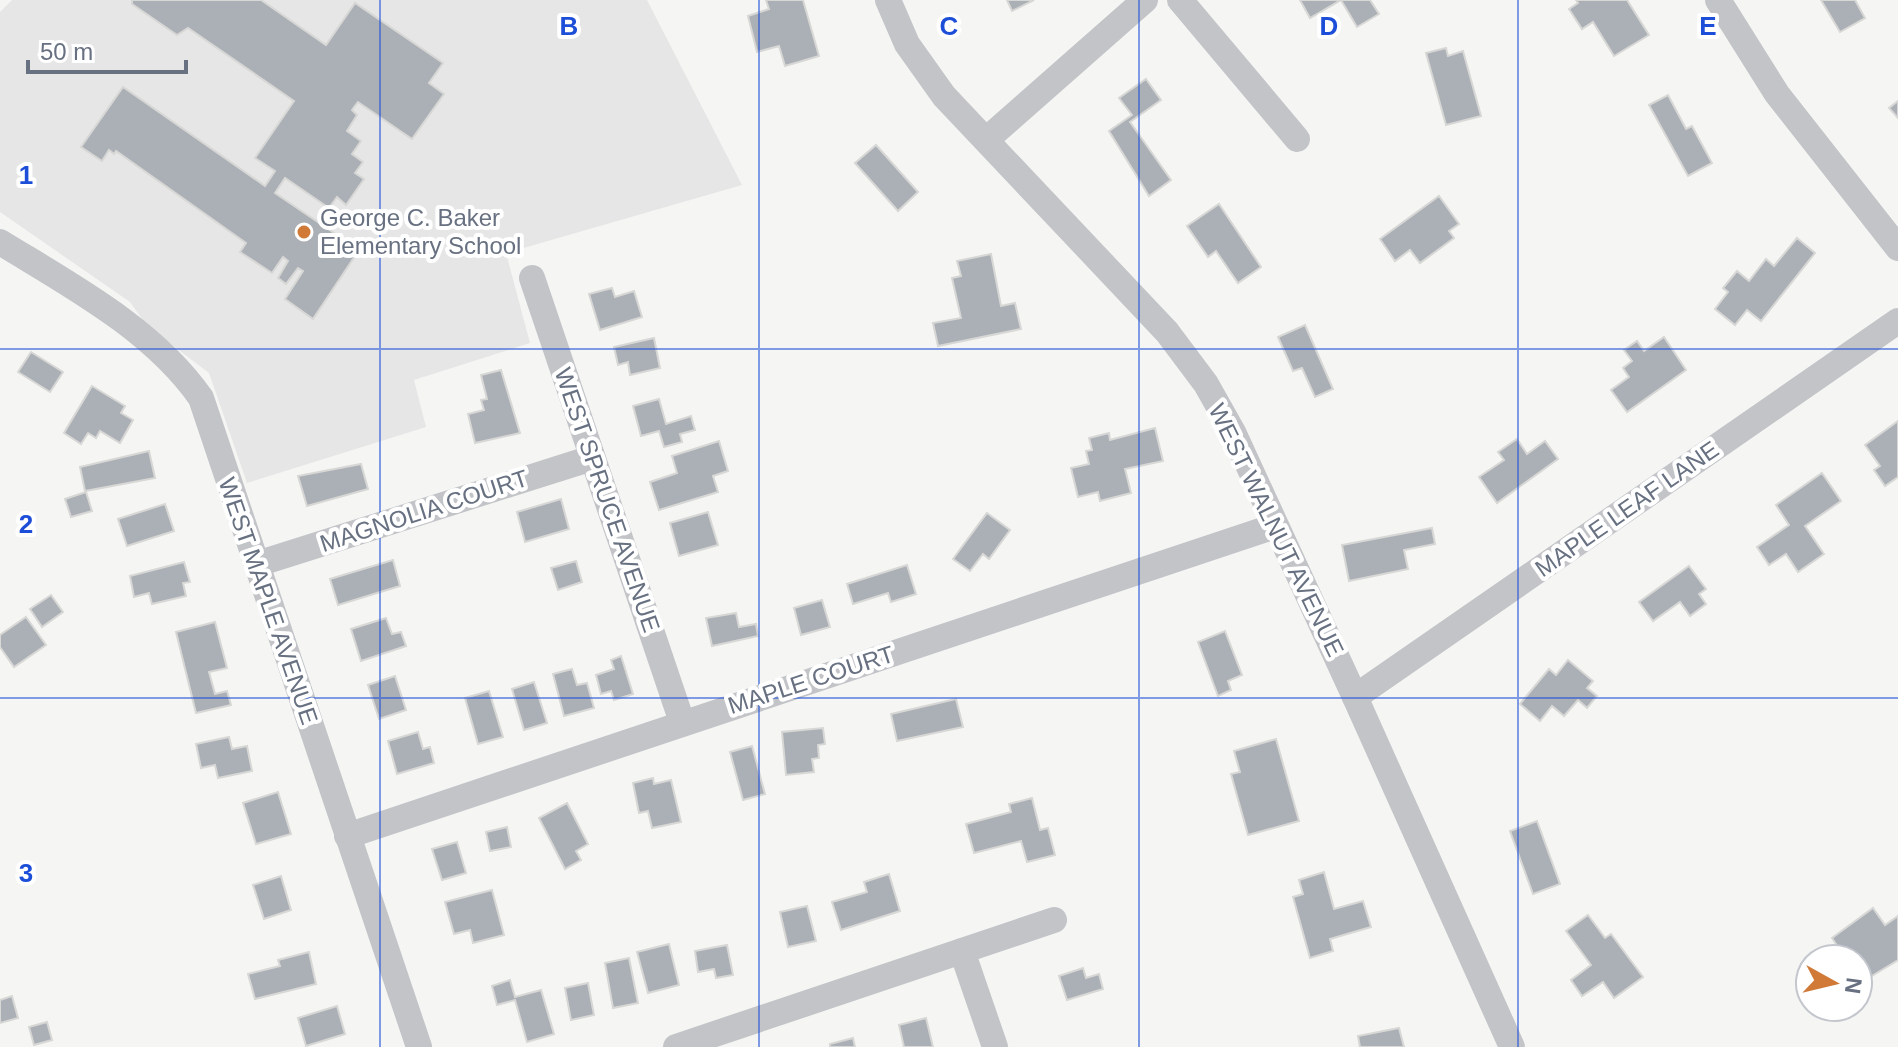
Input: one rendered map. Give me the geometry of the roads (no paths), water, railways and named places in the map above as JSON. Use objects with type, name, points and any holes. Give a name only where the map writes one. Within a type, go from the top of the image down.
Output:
[{"type":"street","name":"WEST WALNUT AVENUE","points":[[888,0],[907,44],[934,83],[1175,342],[1206,384],[1233,432],[1512,1047]]},
{"type":"street","points":[[986,140],[1145,0]]},
{"type":"street","points":[[1180,0],[1297,139]]},
{"type":"street","points":[[1718,0],[1777,94],[1898,248]]},
{"type":"street","name":"WEST MAPLE AVENUE","points":[[0,242],[131,327],[192,385],[201,398],[419,1047]]},
{"type":"street","name":"WEST SPRUCE AVENUE","points":[[532,278],[682,722]]},
{"type":"street","name":"MAPLE LEAF LANE","points":[[1355,697],[1898,321]]},
{"type":"street","name":"MAGNOLIA COURT","points":[[257,564],[592,458]]},
{"type":"street","name":"MAPLE COURT","points":[[347,836],[1275,526]]},
{"type":"street","points":[[676,1047],[1054,920]]},
{"type":"street","points":[[962,951],[995,1047]]},
{"type":"place","name":"George C. Baker Elementary School","points":[[304,232]]}]
